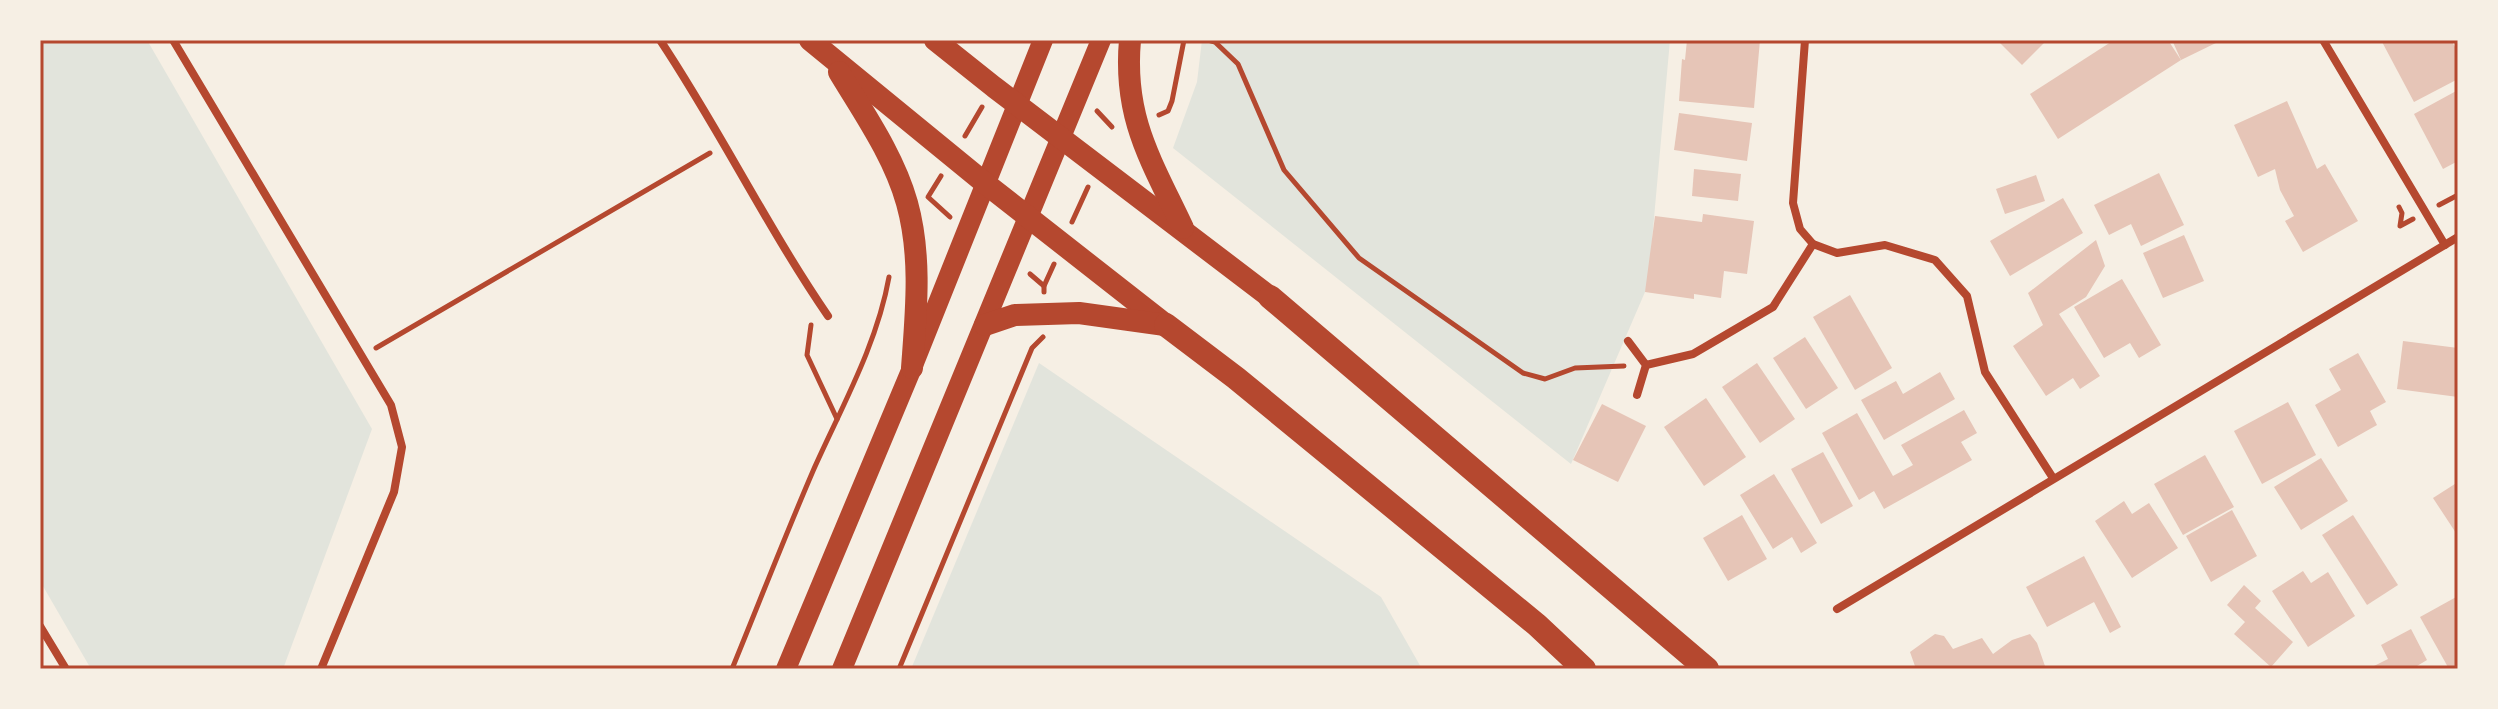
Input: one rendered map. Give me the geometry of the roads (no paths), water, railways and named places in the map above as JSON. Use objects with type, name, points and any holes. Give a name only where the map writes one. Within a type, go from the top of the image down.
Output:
[{"type":"highway","points":[[810,40],[952,157],[1248,388],[1537,625],[1584,669]]},
{"type":"highway","points":[[935,40],[1270,297],[1707,669]]},
{"type":"highway","points":[[1130,40],[1129,89],[1136,122],[1186,234]]},
{"type":"highway","points":[[829,56],[874,132],[907,201],[917,266],[912,368]]},
{"type":"highway","points":[[985,325],[1015,315],[1079,313],[1166,325]]},
{"type":"main road","points":[[786,669],[912,368],[1043,40]]},
{"type":"main road","points":[[842,669],[1101,40]]},
{"type":"street","points":[[173,40],[391,405],[402,447],[394,492],[321,669]]},
{"type":"street","points":[[660,40],[725,144],[804,283],[828,316]]},
{"type":"street","points":[[1805,40],[1793,203],[1800,229],[1813,244],[1837,253],[1885,245],[1935,260],[1967,296],[1985,372],[2053,478]]},
{"type":"street","points":[[2323,40],[2445,245]]},
{"type":"street","points":[[1837,609],[2458,237]]},
{"type":"street","points":[[1646,365],[1693,354],[1773,307],[1813,244]]},
{"type":"street","points":[[1628,341],[1646,365]]},
{"type":"street","points":[[1637,395],[1646,365]]},
{"type":"street","points":[[40,626],[66,669]]}]
